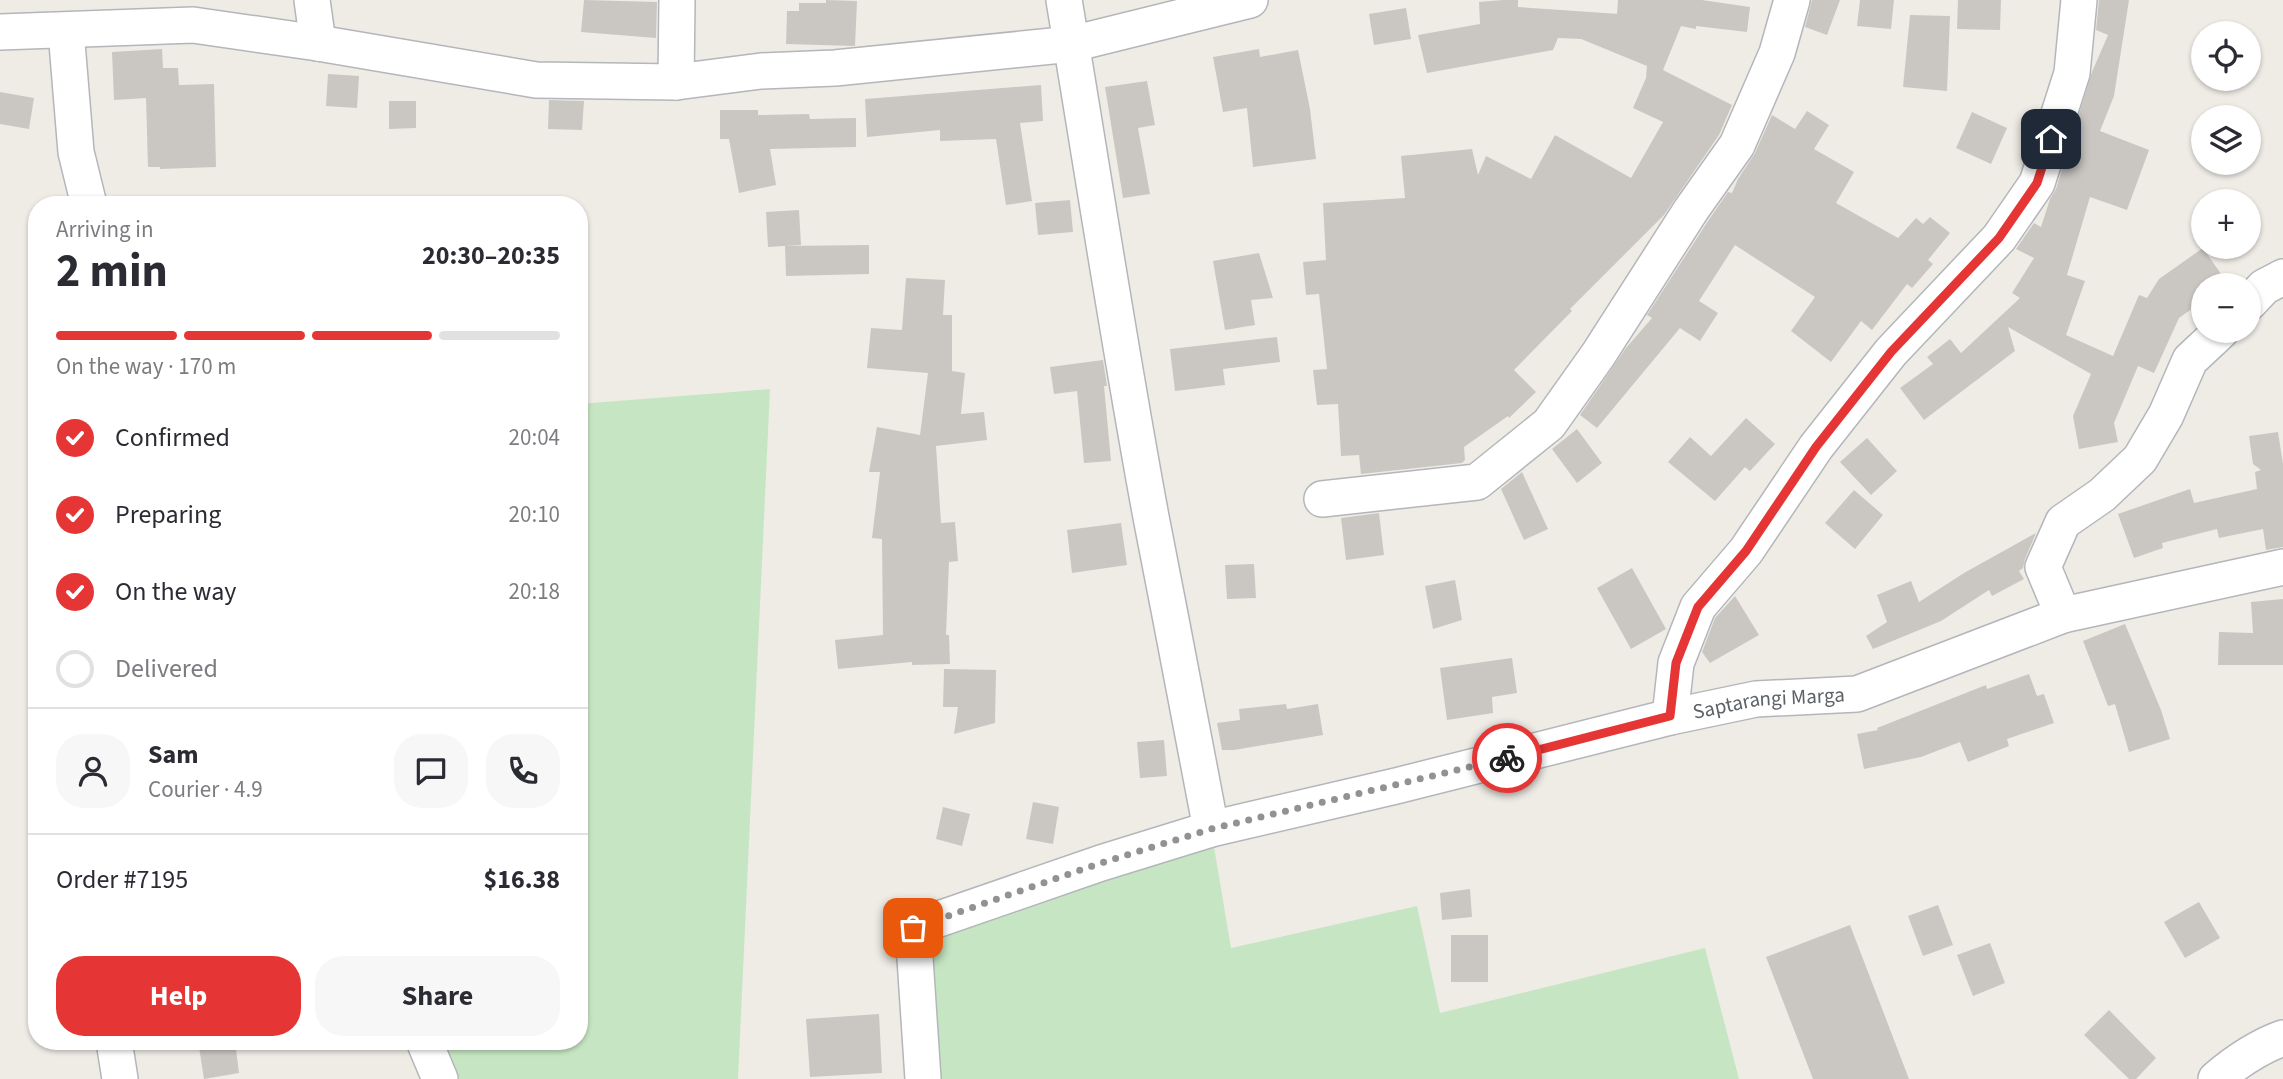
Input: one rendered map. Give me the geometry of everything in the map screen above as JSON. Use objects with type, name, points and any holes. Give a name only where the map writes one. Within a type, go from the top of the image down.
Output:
[{"type":"street","points":[[313,0],[318,43]]},
{"type":"street","points":[[676,82],[677,0]]},
{"type":"street","points":[[1064,0],[1101,236],[1211,829]]},
{"type":"street","points":[[0,32],[193,25],[536,80],[676,82],[761,71],[835,68],[1072,44],[1250,0]]},
{"type":"street","points":[[1322,499],[1477,482],[1549,424],[1737,145],[1777,53],[1793,0]]},
{"type":"street","points":[[1670,716],[1676,663],[1698,607],[1746,551],[1816,447],[1883,363],[1999,238],[2037,183],[2073,73],[2079,0]]},
{"type":"street","points":[[66,31],[76,152],[87,196]]},
{"type":"street","points":[[2261,289],[2283,277]]},
{"type":"street","points":[[2063,615],[2043,566],[2063,522],[2102,495],[2140,459],[2166,415],[2190,360],[2208,343]]},
{"type":"street","name":"Saptarangi Marga","points":[[923,1079],[913,928],[1101,863],[1211,829],[1395,786],[1670,716],[1756,699],[1857,694],[2063,615],[2283,567]]},
{"type":"street","points":[[2216,1079],[2233,1064],[2283,1038]]},
{"type":"street","points":[[115,1050],[120,1079]]},
{"type":"street","points":[[428,1050],[440,1079]]},
{"type":"green space","points":[[770,389],[738,1079],[440,1079],[428,1050],[588,1050],[588,403]]},
{"type":"green space","points":[[1211,829],[1231,948],[1417,906],[1440,1013],[1705,948],[1739,1079],[923,1079],[913,928]]},
{"type":"building","points":[[584,0],[657,2],[656,38],[581,32]]},
{"type":"building","points":[[826,0],[857,1],[855,46],[786,44],[787,11],[799,11],[799,3],[826,3]]},
{"type":"building","points":[[1518,0],[1518,7],[1617,14],[1618,0],[1702,0],[1750,7],[1747,32],[1681,26],[1663,70],[1732,105],[1719,135],[1664,215],[1570,309],[1572,311],[1514,370],[1536,392],[1509,418],[1508,416],[1464,447],[1465,460],[1462,463],[1361,474],[1359,455],[1341,456],[1338,404],[1317,405],[1313,370],[1327,369],[1319,294],[1306,295],[1303,262],[1326,260],[1323,203],[1405,198],[1401,156],[1472,149],[1478,175],[1486,156],[1531,179],[1555,135],[1631,178],[1663,122],[1633,108],[1646,78],[1647,66],[1581,39],[1558,38],[1553,50],[1427,73],[1418,35],[1480,24],[1479,2]]},
{"type":"building","points":[[1812,0],[1840,0],[1827,35],[1805,27]]},
{"type":"building","points":[[1860,0],[1894,0],[1891,29],[1857,26]]},
{"type":"building","points":[[1958,0],[2001,0],[2000,30],[1957,29]]},
{"type":"building","points":[[2099,0],[2129,0],[2114,96],[2100,131],[2149,150],[2127,210],[2090,197],[2067,275],[2085,281],[2066,335],[2113,356],[2139,295],[2147,298],[2159,279],[2191,256],[2191,259],[2211,259],[2220,273],[2191,273],[2191,310],[2179,318],[2154,373],[2138,366],[2114,423],[2118,442],[2079,449],[2073,416],[2091,374],[2008,327],[2015,351],[1924,420],[1900,388],[1933,364],[1927,357],[1950,339],[1961,353],[2020,298],[2012,293],[2034,258],[2016,249],[2034,223],[2041,227],[2056,189],[2092,72],[2108,35],[2096,30]]},
{"type":"building","points":[[1406,8],[1411,39],[1374,45],[1369,14]]},
{"type":"building","points":[[1910,15],[1950,16],[1947,91],[1903,87]]},
{"type":"building","points":[[162,49],[163,68],[178,68],[179,85],[214,84],[216,167],[148,167],[146,98],[114,100],[112,52]]},
{"type":"building","points":[[1259,49],[1260,57],[1298,50],[1310,109],[1316,159],[1253,167],[1247,108],[1223,112],[1213,57]]},
{"type":"building","points":[[328,74],[359,76],[357,108],[326,106]]},
{"type":"building","points":[[1147,81],[1155,125],[1138,128],[1150,194],[1123,198],[1105,87]]},
{"type":"building","points":[[1041,85],[1043,121],[1020,123],[1032,201],[1006,205],[996,139],[940,141],[940,130],[867,137],[865,99]]},
{"type":"building","points":[[0,92],[34,98],[29,129],[0,124]]},
{"type":"building","points":[[549,100],[584,101],[582,130],[548,129]]},
{"type":"building","points":[[389,101],[416,101],[416,128],[389,129]]},
{"type":"building","points":[[720,110],[758,110],[758,115],[809,114],[810,119],[856,118],[856,147],[770,149],[776,185],[739,193],[729,139],[720,139]]},
{"type":"building","points":[[1807,111],[1829,125],[1814,149],[1854,172],[1836,203],[1898,238],[1916,218],[1923,224],[1930,217],[1950,233],[1928,260],[1933,264],[1912,288],[1907,284],[1872,330],[1861,321],[1831,362],[1791,331],[1815,297],[1735,245],[1699,301],[1718,313],[1700,341],[1680,328],[1597,428],[1580,415],[1626,348],[1652,318],[1647,315],[1728,192],[1732,193],[1755,153],[1772,115],[1795,129]]},
{"type":"building","points":[[1972,112],[2007,128],[1991,164],[1956,148]]},
{"type":"building","points":[[1070,200],[1073,232],[1038,235],[1035,203]]},
{"type":"building","points":[[799,210],[801,245],[768,247],[766,212]]},
{"type":"building","points":[[869,245],[869,274],[786,276],[785,246]]},
{"type":"building","points":[[1259,253],[1273,298],[1251,300],[1255,325],[1225,330],[1213,261]]},
{"type":"building","points":[[906,278],[945,280],[943,315],[952,315],[952,371],[965,373],[961,414],[984,412],[987,440],[936,446],[941,523],[955,522],[958,561],[949,562],[946,635],[949,635],[950,664],[912,665],[912,662],[838,669],[835,640],[883,635],[882,539],[872,538],[880,472],[869,472],[877,427],[920,435],[928,373],[867,368],[871,328],[902,330]]},
{"type":"building","points":[[1277,337],[1280,362],[1223,369],[1225,385],[1175,391],[1170,349]]},
{"type":"building","points":[[1103,360],[1111,461],[1084,463],[1077,391],[1054,394],[1050,367]]},
{"type":"building","points":[[1746,418],[1775,444],[1750,471],[1745,467],[1715,501],[1668,462],[1690,437],[1711,456]]},
{"type":"building","points":[[1577,429],[1602,463],[1577,483],[1552,449]]},
{"type":"building","points":[[2278,432],[2283,464],[2283,547],[2266,550],[2263,529],[2219,538],[2217,529],[2162,543],[2163,548],[2134,558],[2118,514],[2190,489],[2194,503],[2257,489],[2255,472],[2261,470],[2253,464],[2249,436]]},
{"type":"building","points":[[1867,438],[1897,471],[1871,495],[1840,462]]},
{"type":"building","points":[[1522,472],[1548,529],[1524,540],[1501,489]]},
{"type":"building","points":[[1854,490],[1883,515],[1855,549],[1825,523]]},
{"type":"building","points":[[1379,513],[1384,555],[1346,560],[1341,518]]},
{"type":"building","points":[[1121,523],[1127,565],[1072,573],[1067,530]]},
{"type":"building","points":[[2036,533],[2023,568],[2019,571],[2024,579],[1992,596],[1989,590],[1941,621],[1873,649],[1866,636],[1887,622],[1877,595],[1911,581],[1919,602],[1964,573]]},
{"type":"building","points":[[1254,564],[1256,598],[1227,599],[1225,565]]},
{"type":"building","points":[[1632,568],[1666,629],[1631,649],[1597,588]]},
{"type":"building","points":[[1455,580],[1462,620],[1433,629],[1425,586]]},
{"type":"building","points":[[1735,596],[1759,635],[1710,663],[1702,652],[1715,618]]},
{"type":"building","points":[[2283,599],[2283,665],[2218,665],[2219,632],[2253,633],[2251,602]]},
{"type":"building","points":[[2125,624],[2161,710],[2170,739],[2129,752],[2115,704],[2108,706],[2083,641]]},
{"type":"building","points":[[1512,658],[1517,693],[1492,697],[1493,713],[1447,720],[1440,668]]},
{"type":"building","points":[[944,669],[996,670],[995,723],[954,734],[958,707],[943,707]]},
{"type":"building","points":[[2029,674],[2037,696],[2044,694],[2054,723],[2007,739],[2009,746],[1968,762],[1960,742],[1921,757],[1864,769],[1857,734],[1878,730],[1877,728],[1986,685],[1987,689]]},
{"type":"building","points":[[1286,704],[1287,709],[1318,704],[1323,735],[1222,750],[1217,723],[1240,720],[1239,709]]},
{"type":"building","points":[[1164,740],[1167,776],[1140,778],[1137,742]]},
{"type":"building","points":[[1033,802],[1059,807],[1053,844],[1026,839]]},
{"type":"building","points":[[943,807],[970,814],[962,846],[936,839]]},
{"type":"building","points":[[1470,889],[1472,917],[1442,920],[1440,893]]},
{"type":"building","points":[[2199,902],[2220,938],[2185,958],[2164,922]]},
{"type":"building","points":[[1938,905],[1953,945],[1923,956],[1908,916]]},
{"type":"building","points":[[1850,925],[1909,1079],[1813,1079],[1766,957]]},
{"type":"building","points":[[1451,935],[1488,935],[1488,982],[1451,982]]},
{"type":"building","points":[[1990,943],[2005,983],[1973,996],[1957,955]]},
{"type":"building","points":[[2109,1010],[2156,1058],[2136,1079],[2129,1079],[2084,1035]]},
{"type":"building","points":[[879,1014],[882,1073],[810,1077],[806,1019]]},
{"type":"building","points":[[199,1050],[236,1050],[239,1073],[204,1079]]},
{"type":"way so far","points":[[913,928],[1101,863],[1211,829],[1507,758]]},
{"type":"route","points":[[1507,758],[1670,716],[1676,663],[1698,607],[1746,551],[1816,447],[1891,352],[1999,238],[2037,183],[2051,139]]}]
